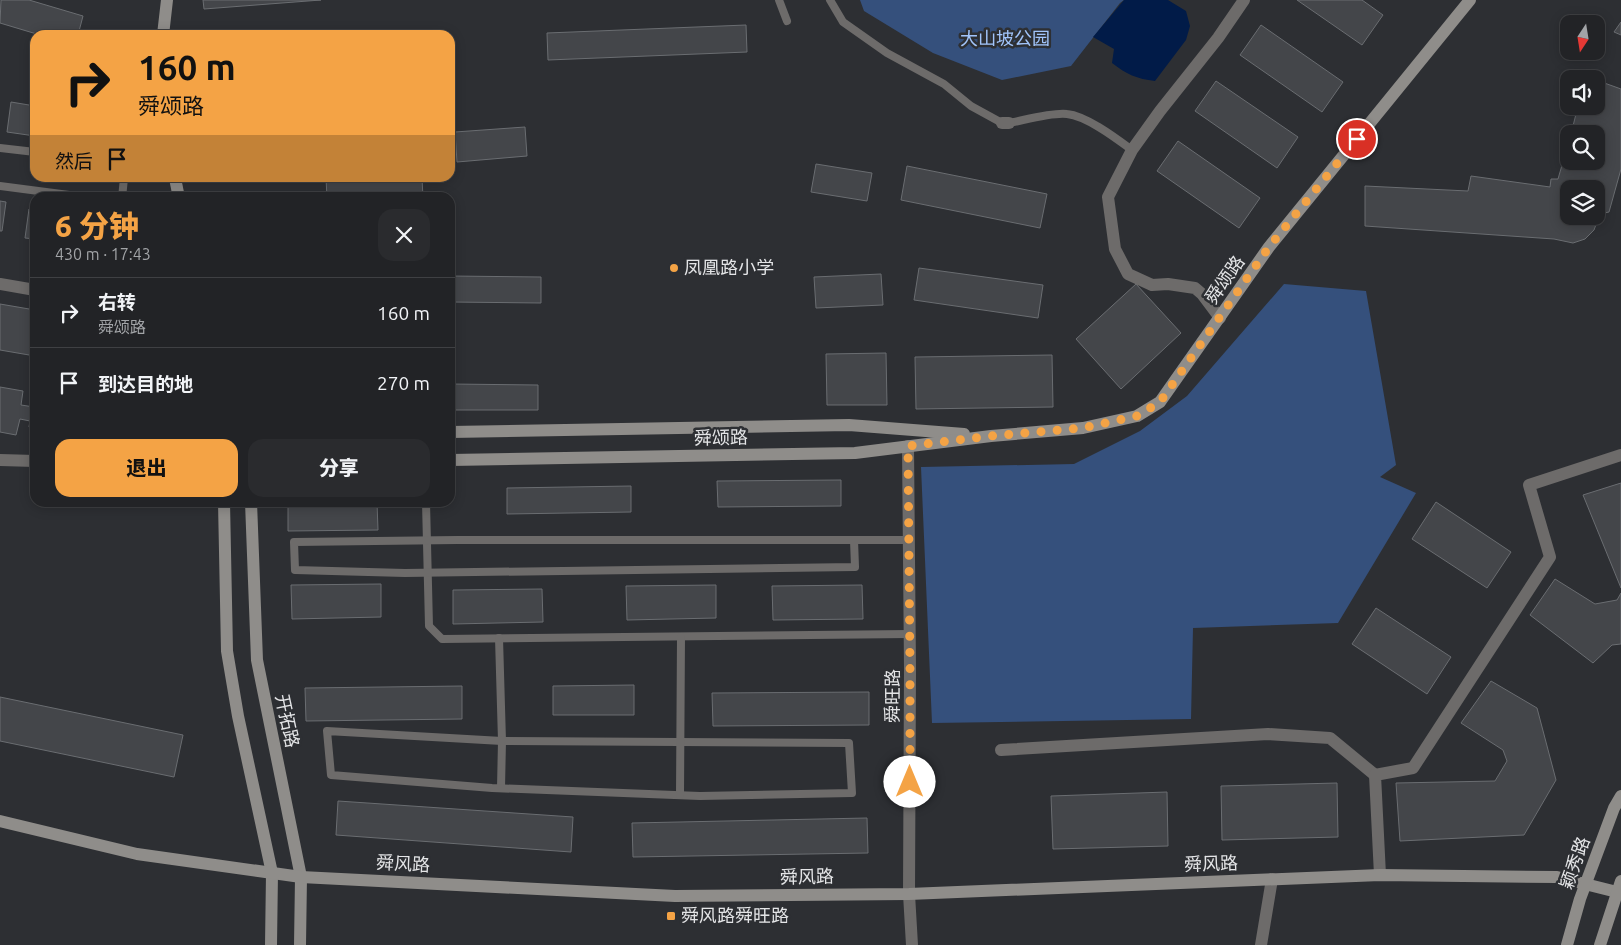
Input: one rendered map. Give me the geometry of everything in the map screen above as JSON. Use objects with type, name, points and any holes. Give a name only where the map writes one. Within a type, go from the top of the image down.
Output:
[{"type":"street","points":[[164,30],[167,0]]},
{"type":"street","points":[[1220,318],[1202,294],[1195,288],[1168,284],[1152,285],[1128,274],[1115,249],[1108,197],[1132,150],[1160,111],[1218,38],[1244,0]]},
{"type":"street","name":"舜颂路","points":[[455,460],[855,453],[991,436],[1083,428],[1137,416],[1160,402],[1269,247],[1470,0]]},
{"type":"street","points":[[0,284],[30,289]]},
{"type":"street","name":"舜颂路","points":[[455,432],[849,425],[991,436]]},
{"type":"street","name":"舜旺路","points":[[908,446],[910,634],[909,894],[912,945]]},
{"type":"street","points":[[1375,775],[1413,768],[1550,557],[1529,485],[1621,455]]},
{"type":"street","points":[[0,460],[30,461]]},
{"type":"street","points":[[224,507],[227,651],[238,716],[272,873],[271,945]]},
{"type":"street","name":"开拓路","points":[[251,507],[257,660],[301,877],[300,945]]},
{"type":"street","points":[[1001,750],[1268,734],[1330,738],[1375,775],[1380,875]]},
{"type":"street","name":"颖秀路","points":[[1567,945],[1586,884],[1614,808],[1621,796]]},
{"type":"street","name":"舜风路","points":[[0,822],[137,854],[301,877],[675,896],[909,894],[1380,875],[1557,876],[1586,884],[1619,887]]},
{"type":"street","points":[[1261,945],[1272,879]]},
{"type":"street","points":[[1600,945],[1619,887]]},
{"type":"lane","points":[[779,0],[787,20]]},
{"type":"lane","points":[[830,0],[843,22],[887,53],[944,84],[971,106],[1006,123],[1067,114],[1080,118],[1106,131],[1132,150]]},
{"type":"lane","points":[[0,148],[30,151]]},
{"type":"lane","points":[[0,186],[46,192]]},
{"type":"lane","points":[[426,507],[429,626],[442,639],[910,634]]},
{"type":"lane","points":[[854,540],[855,567],[750,570],[428,572],[295,570],[294,551],[294,542],[427,540],[854,540],[909,540]]},
{"type":"lane","points":[[680,795],[681,636]]},
{"type":"lane","points":[[499,638],[502,741],[500,788]]},
{"type":"lane","points":[[327,731],[502,741],[849,743],[852,793],[680,795],[500,788],[330,775],[327,731]]},
{"type":"green space","name":"大山坡公园","points":[[860,0],[1124,0],[1071,66],[1002,80],[933,53],[864,11]]},
{"type":"green space","points":[[1284,284],[1366,291],[1396,465],[1380,477],[1416,493],[1338,623],[1193,628],[1191,719],[932,723],[921,467],[1074,464],[1140,431],[1187,396]]},
{"type":"shaded area","points":[[1124,0],[1168,0],[1186,11],[1190,26],[1186,40],[1155,81],[1137,77],[1117,67],[1112,63],[1114,49],[1093,37]]},
{"type":"building","points":[[1,0],[29,0],[83,16],[79,30],[30,30],[30,32],[0,23]]},
{"type":"building","points":[[203,0],[321,0],[204,9]]},
{"type":"building","points":[[1297,0],[1362,0],[1383,15],[1362,45]]},
{"type":"building","points":[[1621,22],[1621,35],[1614,32]]},
{"type":"building","points":[[746,25],[747,52],[548,60],[547,33]]},
{"type":"building","points":[[1261,25],[1343,82],[1322,112],[1240,55]]},
{"type":"building","points":[[1216,81],[1298,137],[1277,168],[1195,111]]},
{"type":"building","points":[[1605,83],[1621,89],[1621,169],[1609,212],[1605,213],[1605,180],[1560,180],[1560,225],[1596,225],[1594,230],[1585,239],[1573,243],[1554,239],[1365,226],[1365,186],[1468,191],[1471,176],[1550,187],[1551,179],[1558,179],[1561,170],[1605,170],[1605,125],[1573,125],[1576,115],[1605,115]]},
{"type":"building","points":[[11,102],[30,105],[30,135],[7,132]]},
{"type":"building","points":[[525,127],[527,156],[457,162],[455,132]]},
{"type":"building","points":[[1178,141],[1260,198],[1239,228],[1157,171]]},
{"type":"building","points":[[816,164],[872,173],[867,201],[811,192]]},
{"type":"building","points":[[907,166],[1047,194],[1040,228],[901,200]]},
{"type":"building","points":[[326,182],[422,182],[423,192],[327,192]]},
{"type":"building","points":[[0,201],[6,202],[2,231],[0,231]]},
{"type":"building","points":[[29,209],[30,238],[25,238]]},
{"type":"building","points":[[919,268],[1043,285],[1038,318],[914,300]]},
{"type":"building","points":[[881,274],[883,305],[816,308],[814,277]]},
{"type":"building","points":[[455,276],[541,277],[541,303],[455,302]]},
{"type":"building","points":[[1136,284],[1181,333],[1121,389],[1076,339]]},
{"type":"building","points":[[0,304],[30,309],[30,355],[0,350]]},
{"type":"building","points":[[886,353],[887,405],[827,405],[826,354]]},
{"type":"building","points":[[1052,355],[1053,407],[916,409],[915,357]]},
{"type":"building","points":[[455,384],[538,385],[538,410],[455,410]]},
{"type":"building","points":[[0,387],[23,391],[21,405],[30,406],[30,421],[20,419],[16,435],[0,432]]},
{"type":"building","points":[[841,480],[841,506],[718,507],[717,481]]},
{"type":"building","points":[[1621,483],[1621,588],[1583,495]]},
{"type":"building","points":[[631,486],[631,512],[507,514],[507,488]]},
{"type":"building","points":[[1436,502],[1511,552],[1487,588],[1412,539]]},
{"type":"building","points":[[288,507],[377,507],[378,530],[288,531]]},
{"type":"building","points":[[1555,579],[1595,604],[1617,600],[1621,593],[1621,644],[1612,645],[1593,663],[1530,615]]},
{"type":"building","points":[[381,584],[381,617],[292,619],[291,585]]},
{"type":"building","points":[[716,585],[716,618],[627,620],[626,586]]},
{"type":"building","points":[[862,585],[863,619],[773,620],[772,586]]},
{"type":"building","points":[[542,589],[543,622],[453,624],[453,590]]},
{"type":"building","points":[[1376,608],[1451,657],[1427,694],[1352,644]]},
{"type":"building","points":[[1491,681],[1537,708],[1556,780],[1524,835],[1400,841],[1396,783],[1495,781],[1507,761],[1503,750],[1461,723]]},
{"type":"building","points":[[634,685],[634,715],[553,715],[553,686]]},
{"type":"building","points":[[462,686],[462,719],[306,721],[305,688]]},
{"type":"building","points":[[869,692],[869,725],[713,726],[712,693]]},
{"type":"building","points":[[0,697],[183,735],[174,777],[0,741]]},
{"type":"building","points":[[1337,783],[1338,837],[1222,840],[1221,786]]},
{"type":"building","points":[[1167,792],[1168,846],[1053,849],[1051,796]]},
{"type":"building","points":[[338,801],[573,817],[571,852],[336,835]]},
{"type":"building","points":[[867,818],[868,853],[633,857],[632,823]]},
{"type":"place","name":"凤凰路小学","points":[[674,268]]},
{"type":"place","name":"舜风路舜旺路","points":[[671,916]]},
{"type":"route","points":[[910,782],[908,446],[1083,428],[1137,416],[1160,402],[1269,247],[1357,139]]}]
